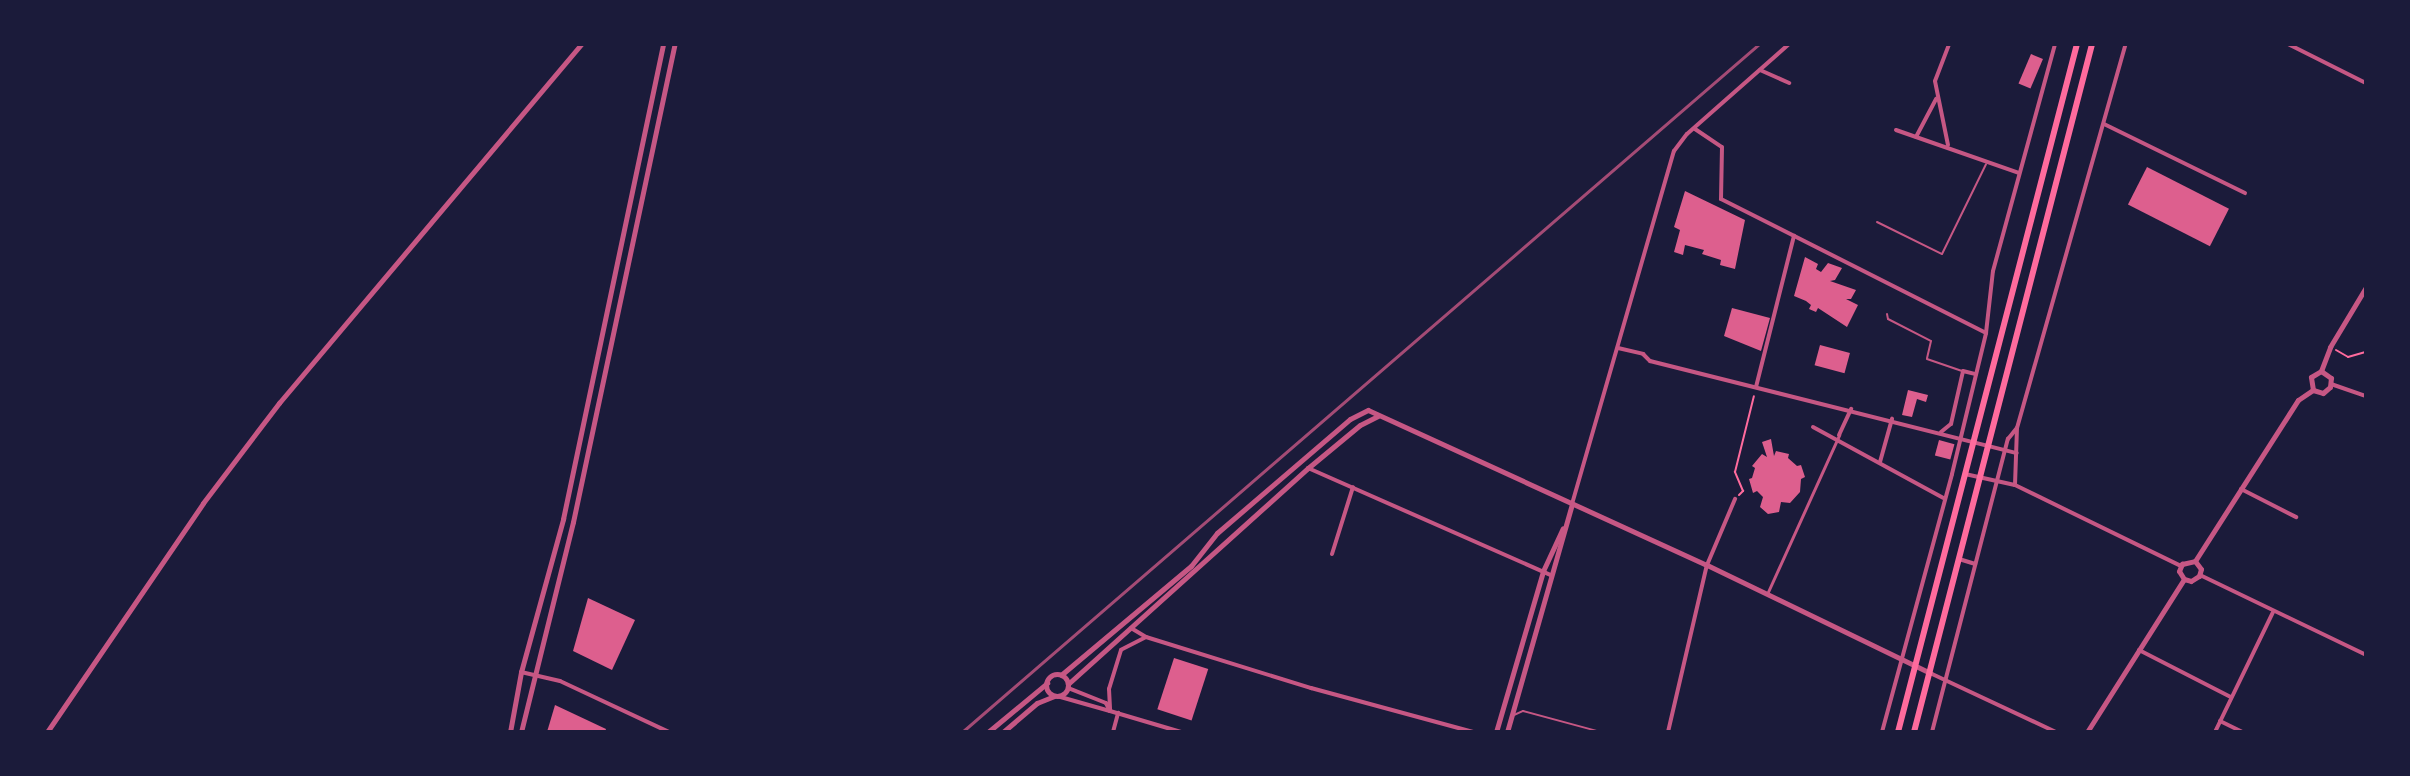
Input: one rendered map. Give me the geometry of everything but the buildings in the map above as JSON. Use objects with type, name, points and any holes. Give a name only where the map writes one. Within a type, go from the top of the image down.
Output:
[{"type":"main road","points":[[1898,732],[2077,44]]},
{"type":"main road","points":[[1914,732],[2092,44]]},
{"type":"street","points":[[47,732],[210,494],[279,403],[581,44]]},
{"type":"street","points":[[510,732],[521,672],[563,519],[663,44]]},
{"type":"street","points":[[521,732],[573,522],[675,44]]},
{"type":"street","points":[[1507,732],[1669,163],[1680,141],[1789,44]]},
{"type":"street","points":[[1948,145],[1937,97],[1937,73],[1949,44]]},
{"type":"street","points":[[1882,732],[1986,333],[1993,271],[2055,44]]},
{"type":"street","points":[[2015,485],[2017,428],[2126,44]]},
{"type":"street","points":[[2288,44],[2366,83]]},
{"type":"street","points":[[1760,70],[1789,83]]},
{"type":"street","points":[[1916,137],[1937,97]]},
{"type":"street","points":[[2104,124],[2245,193]]},
{"type":"street","points":[[1694,128],[1722,147],[1721,199],[1986,333]]},
{"type":"street","points":[[1896,130],[1948,145],[1986,164],[2019,173]]},
{"type":"street","points":[[1756,387],[1794,236]]},
{"type":"street","points":[[2313,390],[2311,377],[2321,371],[2330,347],[2366,287]]},
{"type":"street","points":[[1618,348],[1643,354],[1650,361],[1842,410],[1851,409],[1892,419],[2017,453]]},
{"type":"street","points":[[1941,432],[1951,424],[1963,371],[1975,374]]},
{"type":"street","points":[[2321,371],[2329,375],[2331,384]]},
{"type":"street","points":[[2313,390],[2323,393],[2331,384]]},
{"type":"street","points":[[2331,384],[2366,396]]},
{"type":"street","points":[[2195,561],[2298,400],[2313,390]]},
{"type":"street","points":[[1767,594],[1851,409]]},
{"type":"street","points":[[988,732],[1052,676],[1061,675],[1191,566],[1217,533],[1350,419],[1368,410],[1707,565],[1902,657],[1945,682],[2056,732]]},
{"type":"street","points":[[1003,732],[1037,703],[1056,696],[1068,686],[1128,627],[1308,468],[1360,425],[1379,415]]},
{"type":"street","points":[[1880,462],[1892,419]]},
{"type":"street","points":[[1813,427],[1943,498]]},
{"type":"street","points":[[1932,732],[1996,482],[2009,436],[2017,428]]},
{"type":"street","points":[[1308,468],[1552,575]]},
{"type":"street","points":[[1965,474],[2015,485],[2181,566]]},
{"type":"street","points":[[1332,554],[1353,487]]},
{"type":"street","points":[[2240,488],[2296,517]]},
{"type":"street","points":[[1668,732],[1707,565],[1735,499]]},
{"type":"street","points":[[1496,732],[1543,571],[1553,544],[1568,520]]},
{"type":"street","points":[[1959,559],[1975,564]]},
{"type":"street","points":[[2181,566],[2188,560],[2195,561],[2200,575]]},
{"type":"street","points":[[2087,732],[2184,579],[2181,566]]},
{"type":"street","points":[[2184,579],[2194,581],[2200,575]]},
{"type":"street","points":[[2200,575],[2366,655]]},
{"type":"street","points":[[2215,732],[2273,611]]},
{"type":"street","points":[[1128,627],[1146,637],[1473,732]]},
{"type":"street","points":[[1110,711],[1109,689],[1121,650],[1146,637]]},
{"type":"street","points":[[2139,650],[2231,697]]},
{"type":"street","points":[[521,672],[560,681],[669,732]]},
{"type":"street","points":[[1061,675],[1068,686],[1106,703],[1110,711]]},
{"type":"street","points":[[1047,683],[1056,696],[1181,732]]},
{"type":"street","points":[[1113,732],[1118,713]]},
{"type":"street","points":[[2220,721],[2243,732]]},
{"type":"lane","points":[[1877,222],[1942,254],[1986,164]]},
{"type":"lane","points":[[1887,314],[1888,319],[1931,341],[1927,359],[1963,371]]},
{"type":"lane","points":[[1512,715],[1523,711],[1601,732]]},
{"type":"path","points":[[2335,349],[2348,357],[2366,352]]},
{"type":"path","points":[[1735,499],[1743,491],[1735,472],[1756,387]]},
{"type":"railway","points":[[962,732],[1759,44]]}]
